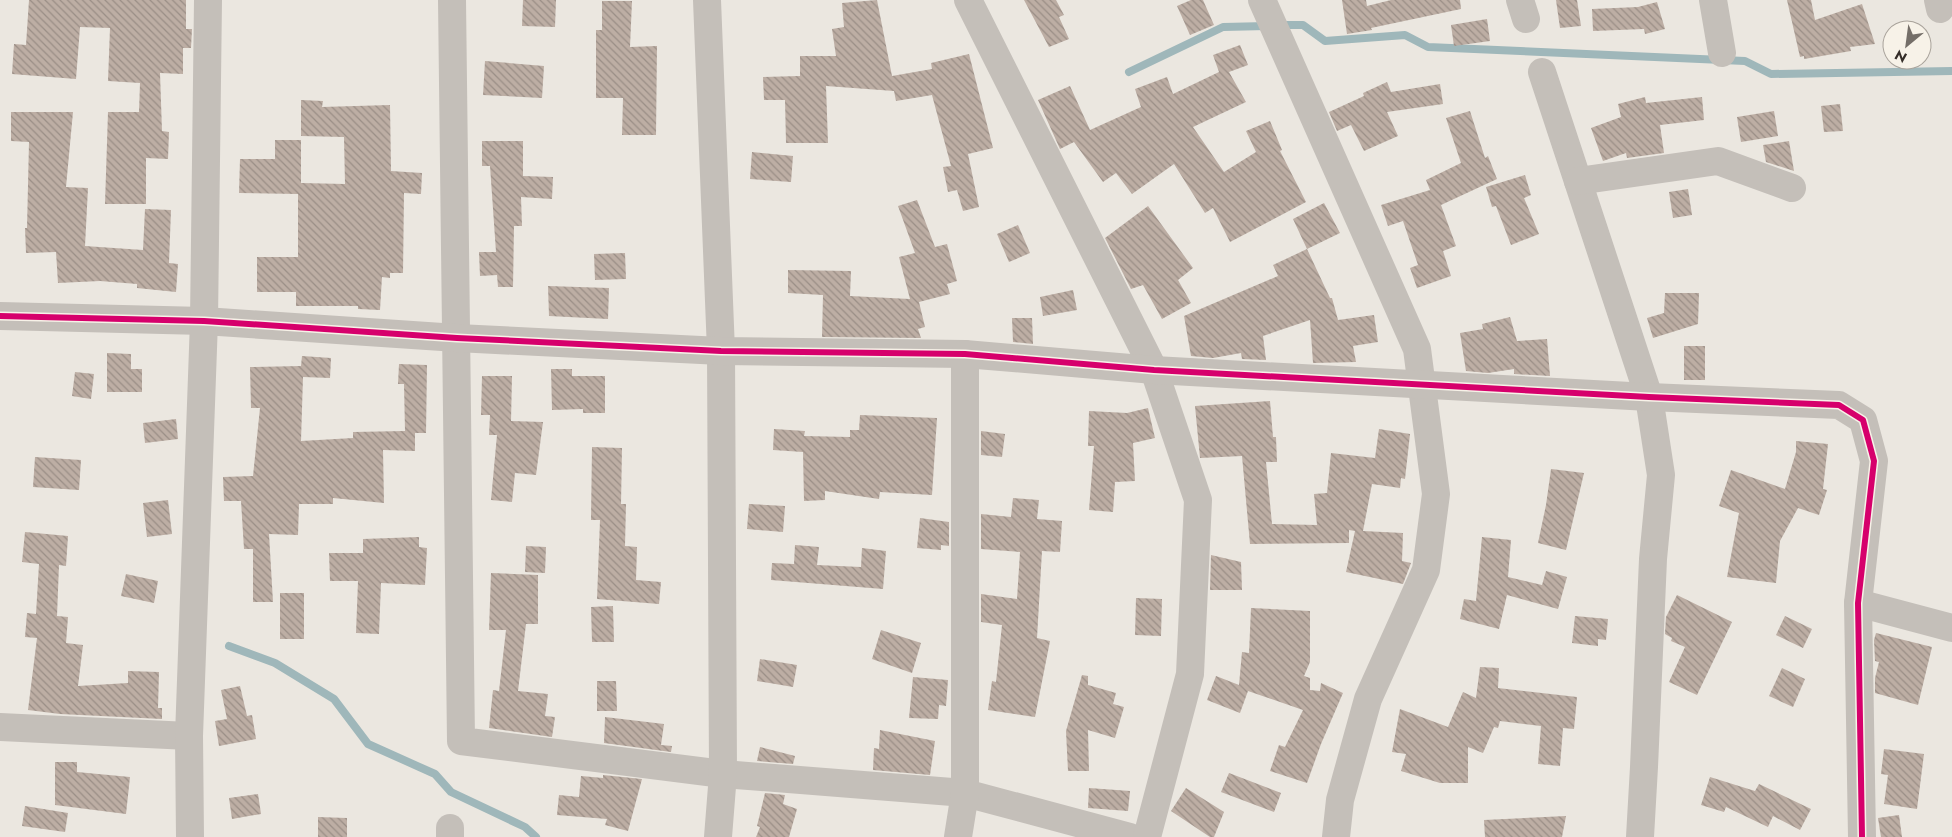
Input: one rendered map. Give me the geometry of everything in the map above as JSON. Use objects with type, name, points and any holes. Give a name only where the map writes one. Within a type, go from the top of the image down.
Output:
[{"type":"street","points":[[190,837],[189,736],[204,321],[208,0]]},
{"type":"street","points":[[452,0],[461,741],[723,774],[965,793],[1130,837]]},
{"type":"street","points":[[708,0],[721,351],[723,774],[718,837]]},
{"type":"street","points":[[968,0],[1154,370],[1198,500],[1190,674],[1148,837]]},
{"type":"street","points":[[1713,0],[1722,53]]},
{"type":"street","points":[[1270,17],[1418,349],[1436,494],[1426,570],[1368,699],[1340,800],[1336,837]]},
{"type":"street","points":[[1542,72],[1649,397],[1660,475],[1653,559],[1640,837]]},
{"type":"street","points":[[1578,181],[1718,161],[1792,188]]},
{"type":"street","points":[[0,316],[204,321],[457,338],[721,351],[965,354],[1154,370],[1423,386],[1839,405],[1863,420],[1874,461],[1858,603],[1862,837]]},
{"type":"street","points":[[958,837],[965,793],[965,354]]},
{"type":"street","points":[[1858,603],[1952,628]]},
{"type":"street","points":[[0,727],[189,736]]},
{"type":"building","points":[[29,0],[186,0],[186,29],[192,29],[191,48],[183,48],[183,74],[160,73],[162,131],[169,132],[168,159],[146,158],[146,204],[105,204],[108,112],[139,112],[140,83],[108,81],[110,28],[80,27],[76,79],[12,74],[14,44],[26,45]]},
{"type":"building","points":[[523,0],[556,0],[555,27],[522,26]]},
{"type":"building","points":[[877,0],[892,76],[932,69],[931,63],[969,54],[993,148],[968,154],[979,207],[963,211],[957,190],[948,192],[943,167],[951,166],[932,95],[896,101],[894,91],[826,86],[828,143],[786,143],[785,100],[764,100],[763,77],[800,76],[800,56],[836,56],[832,29],[844,27],[842,3]]},
{"type":"building","points":[[1024,0],[1056,0],[1064,15],[1059,17],[1069,39],[1049,47]]},
{"type":"building","points":[[1191,0],[1203,0],[1214,25],[1190,35],[1177,6]]},
{"type":"building","points":[[1342,0],[1366,0],[1367,6],[1391,0],[1460,0],[1461,9],[1347,34]]},
{"type":"building","points":[[1556,0],[1577,0],[1581,26],[1560,28]]},
{"type":"building","points":[[1787,0],[1811,0],[1815,20],[1862,4],[1875,44],[1850,47],[1851,51],[1804,59],[1804,56],[1800,57]]},
{"type":"building","points":[[602,1],[632,1],[630,47],[657,46],[656,135],[622,135],[623,98],[596,98],[596,30],[602,30]]},
{"type":"building","points":[[1657,2],[1665,29],[1645,34],[1644,29],[1593,31],[1592,9],[1638,7]]},
{"type":"building","points":[[1487,19],[1490,41],[1454,46],[1451,25]]},
{"type":"building","points":[[1240,45],[1248,65],[1229,72],[1246,102],[1193,127],[1224,172],[1256,152],[1246,131],[1270,121],[1282,150],[1280,151],[1306,202],[1230,242],[1213,208],[1205,213],[1174,164],[1132,194],[1116,173],[1103,182],[1074,142],[1060,149],[1038,100],[1070,86],[1090,130],[1141,107],[1135,89],[1167,77],[1173,94],[1219,72],[1213,55]]},
{"type":"building","points":[[485,61],[544,66],[542,98],[483,95]]},
{"type":"building","points":[[1387,82],[1391,92],[1440,84],[1443,104],[1387,112],[1398,136],[1364,151],[1351,125],[1337,131],[1329,112],[1364,96],[1363,93]]},
{"type":"building","points":[[1645,97],[1646,103],[1702,97],[1704,120],[1660,125],[1664,153],[1627,158],[1626,153],[1603,161],[1591,128],[1621,117],[1618,104]]},
{"type":"building","points":[[301,100],[323,101],[322,107],[390,105],[391,171],[422,173],[421,194],[404,193],[403,273],[390,273],[390,278],[382,277],[380,310],[358,309],[358,306],[296,306],[296,292],[257,292],[257,257],[298,257],[298,194],[239,193],[240,159],[275,159],[275,140],[301,140],[301,183],[345,184],[344,137],[301,136]]},
{"type":"building","points":[[1840,104],[1843,131],[1824,132],[1821,106]]},
{"type":"building","points":[[1470,111],[1485,158],[1488,156],[1497,179],[1441,205],[1456,246],[1443,251],[1451,276],[1417,288],[1410,268],[1418,265],[1403,221],[1388,226],[1381,205],[1430,190],[1426,180],[1461,163],[1446,118]]},
{"type":"building","points":[[1774,111],[1778,136],[1741,142],[1737,117]]},
{"type":"building","points":[[11,112],[73,112],[66,187],[88,188],[85,246],[143,250],[145,209],[171,210],[169,263],[178,264],[176,292],[137,288],[137,284],[100,281],[58,283],[56,252],[26,253],[25,228],[27,228],[29,142],[11,141]]},
{"type":"building","points":[[482,141],[523,141],[523,176],[553,177],[552,199],[521,197],[522,226],[514,226],[513,287],[498,287],[497,275],[480,276],[479,252],[496,252],[490,166],[482,166]]},
{"type":"building","points":[[1789,141],[1794,171],[1766,162],[1763,145]]},
{"type":"building","points":[[752,152],[793,156],[791,182],[750,179]]},
{"type":"building","points":[[1525,175],[1531,195],[1524,198],[1539,234],[1511,245],[1496,206],[1492,207],[1486,187]]},
{"type":"building","points":[[1688,189],[1692,215],[1673,218],[1669,192]]},
{"type":"building","points":[[917,200],[935,247],[947,244],[957,281],[947,284],[950,294],[919,302],[925,327],[918,329],[921,338],[822,337],[823,295],[788,293],[788,270],[851,271],[850,296],[910,299],[899,257],[915,253],[898,206]]},
{"type":"building","points":[[1324,203],[1340,233],[1307,249],[1293,219]]},
{"type":"building","points":[[1148,206],[1193,268],[1178,280],[1191,303],[1162,319],[1143,285],[1131,289],[1105,238]]},
{"type":"building","points":[[1018,225],[1030,253],[1009,262],[997,234]]},
{"type":"building","points":[[1307,249],[1330,298],[1332,298],[1338,320],[1374,315],[1378,342],[1353,346],[1356,362],[1313,363],[1310,320],[1263,336],[1266,360],[1242,359],[1241,353],[1213,358],[1191,356],[1184,316],[1278,276],[1273,265]]},
{"type":"building","points":[[625,253],[626,279],[595,280],[594,254]]},
{"type":"building","points":[[548,286],[609,288],[608,319],[549,316]]},
{"type":"building","points":[[1073,290],[1077,310],[1043,316],[1040,297]]},
{"type":"building","points":[[1665,293],[1699,293],[1698,324],[1653,338],[1647,318],[1664,313]]},
{"type":"building","points":[[1510,317],[1517,341],[1547,339],[1550,376],[1514,374],[1514,369],[1488,373],[1466,371],[1460,333],[1483,329],[1482,324]]},
{"type":"building","points":[[1012,318],[1032,318],[1033,344],[1013,342]]},
{"type":"building","points":[[1684,346],[1705,346],[1705,380],[1684,380]]},
{"type":"building","points":[[107,353],[131,354],[131,369],[142,369],[142,392],[107,392]]},
{"type":"building","points":[[302,356],[331,358],[330,378],[303,377],[301,441],[353,438],[353,432],[405,431],[404,384],[398,384],[399,364],[427,365],[426,433],[415,433],[415,451],[383,450],[384,503],[333,498],[333,504],[299,504],[298,535],[269,534],[273,602],[253,602],[253,549],[244,549],[241,501],[224,501],[223,477],[253,476],[260,408],[251,408],[250,367],[301,366]]},
{"type":"building","points":[[551,369],[572,369],[572,376],[605,376],[605,413],[583,413],[583,409],[552,410]]},
{"type":"building","points":[[75,372],[94,374],[91,399],[72,396]]},
{"type":"building","points":[[482,376],[512,376],[511,421],[543,422],[536,475],[515,473],[512,502],[491,500],[497,435],[489,435],[490,415],[481,415]]},
{"type":"building","points":[[1270,401],[1273,437],[1276,437],[1277,462],[1266,462],[1272,524],[1317,525],[1314,494],[1327,493],[1331,453],[1375,458],[1379,429],[1410,434],[1405,479],[1401,478],[1400,488],[1372,484],[1363,531],[1403,533],[1402,561],[1411,563],[1403,584],[1346,572],[1355,531],[1349,530],[1349,543],[1250,544],[1242,456],[1200,458],[1195,406]]},
{"type":"building","points":[[1148,408],[1155,438],[1133,443],[1135,481],[1115,482],[1113,512],[1089,510],[1094,446],[1088,446],[1089,411],[1127,413]]},
{"type":"building","points":[[860,415],[937,418],[932,495],[880,492],[879,499],[825,491],[825,500],[804,501],[803,452],[773,450],[774,429],[805,431],[804,436],[850,437],[850,430],[859,430]]},
{"type":"building","points":[[176,419],[178,439],[145,443],[143,423]]},
{"type":"building","points":[[981,431],[1005,434],[1002,457],[981,455]]},
{"type":"building","points":[[1796,441],[1828,444],[1823,489],[1827,490],[1819,515],[1798,508],[1780,541],[1776,583],[1727,577],[1739,513],[1719,506],[1731,470],[1785,489],[1796,452]]},
{"type":"building","points":[[592,447],[622,448],[621,504],[626,504],[625,546],[637,547],[636,580],[661,582],[659,604],[597,599],[600,520],[591,520]]},
{"type":"building","points":[[35,457],[81,460],[79,490],[33,487]]},
{"type":"building","points":[[1551,469],[1584,473],[1566,550],[1538,543]]},
{"type":"building","points":[[1013,498],[1039,500],[1037,519],[1062,521],[1060,552],[1042,551],[1037,638],[1050,641],[1035,717],[988,710],[992,681],[996,682],[1002,625],[981,622],[981,594],[1017,599],[1020,552],[981,549],[981,514],[1011,517]]},
{"type":"building","points":[[168,500],[172,534],[147,537],[143,503]]},
{"type":"building","points":[[749,504],[785,506],[783,532],[747,529]]},
{"type":"building","points":[[920,518],[949,522],[949,546],[941,545],[941,550],[917,548]]},
{"type":"building","points":[[25,532],[68,536],[66,566],[59,565],[57,616],[68,617],[66,643],[83,645],[78,686],[128,683],[128,671],[159,672],[158,708],[162,708],[162,719],[60,714],[28,710],[37,638],[25,637],[27,613],[36,614],[39,564],[22,562]]},
{"type":"building","points":[[419,537],[419,547],[427,548],[425,585],[381,583],[379,634],[356,633],[358,581],[330,581],[329,553],[363,553],[363,539]]},
{"type":"building","points":[[1482,537],[1511,540],[1508,577],[1542,585],[1546,571],[1567,577],[1558,609],[1507,595],[1499,629],[1460,619],[1464,599],[1476,601]]},
{"type":"building","points":[[795,545],[819,547],[817,565],[861,567],[862,548],[886,551],[883,589],[771,580],[772,563],[794,564]]},
{"type":"building","points":[[526,546],[546,547],[545,573],[525,572]]},
{"type":"building","points":[[1211,555],[1241,562],[1242,590],[1210,590]]},
{"type":"building","points":[[491,573],[538,575],[538,624],[526,624],[518,691],[548,694],[545,716],[555,717],[552,737],[489,728],[493,690],[499,691],[506,630],[489,630]]},
{"type":"building","points":[[126,574],[158,581],[154,603],[121,596]]},
{"type":"building","points":[[280,593],[304,593],[304,639],[280,639]]},
{"type":"building","points":[[1677,595],[1732,622],[1697,695],[1669,682],[1685,647],[1671,641],[1672,638],[1665,634],[1666,617]]},
{"type":"building","points":[[1136,598],[1162,599],[1161,636],[1135,635]]},
{"type":"building","points":[[613,606],[614,642],[592,642],[591,607]]},
{"type":"building","points":[[1251,608],[1310,611],[1310,662],[1304,676],[1310,678],[1310,690],[1320,691],[1321,683],[1343,693],[1307,783],[1270,771],[1279,745],[1285,747],[1303,710],[1248,691],[1240,713],[1207,700],[1216,676],[1239,685],[1242,652],[1249,653]]},
{"type":"building","points":[[1575,616],[1608,619],[1606,640],[1598,639],[1598,646],[1572,643]]},
{"type":"building","points":[[1785,616],[1812,629],[1803,648],[1776,635]]},
{"type":"building","points":[[881,630],[921,643],[912,673],[872,659]]},
{"type":"building","points":[[1876,633],[1932,647],[1918,705],[1875,693],[1875,678],[1879,662],[1875,661],[1874,640]]},
{"type":"building","points":[[760,659],[797,665],[793,687],[757,681]]},
{"type":"building","points":[[1480,667],[1499,668],[1498,688],[1577,697],[1574,729],[1563,728],[1560,766],[1538,764],[1541,726],[1500,721],[1498,728],[1494,727],[1483,753],[1468,747],[1468,783],[1440,783],[1401,771],[1406,754],[1392,752],[1400,709],[1448,727],[1463,692],[1476,698]]},
{"type":"building","points":[[1782,668],[1805,679],[1793,707],[1769,696]]},
{"type":"building","points":[[1082,675],[1088,676],[1088,685],[1116,693],[1113,704],[1124,707],[1115,738],[1088,730],[1089,771],[1068,771],[1066,731]]},
{"type":"building","points":[[913,677],[948,680],[946,706],[939,705],[938,719],[909,718]]},
{"type":"building","points":[[597,681],[616,681],[617,711],[597,711]]},
{"type":"building","points":[[240,686],[247,716],[252,715],[256,739],[219,746],[215,721],[227,719],[221,690]]},
{"type":"building","points":[[605,717],[664,724],[661,745],[672,746],[671,752],[604,743]]},
{"type":"building","points":[[880,730],[935,741],[930,775],[873,770],[874,748],[879,749]]},
{"type":"building","points":[[760,747],[795,756],[793,764],[757,761]]},
{"type":"building","points":[[1884,749],[1924,754],[1917,809],[1884,804],[1888,775],[1881,774]]},
{"type":"building","points":[[55,762],[77,762],[77,772],[130,777],[126,814],[55,805]]},
{"type":"building","points":[[1229,773],[1281,793],[1274,812],[1221,792]]},
{"type":"building","points":[[603,775],[642,779],[628,831],[605,825],[607,819],[557,815],[559,795],[579,797],[581,776],[603,778]]},
{"type":"building","points":[[1710,777],[1755,791],[1759,784],[1811,809],[1800,830],[1773,816],[1768,827],[1726,807],[1724,812],[1701,805]]},
{"type":"building","points":[[1089,788],[1130,791],[1128,811],[1088,808]]},
{"type":"building","points":[[1186,788],[1224,812],[1214,837],[1210,837],[1171,811]]},
{"type":"building","points":[[765,793],[785,795],[783,804],[797,809],[789,837],[756,837],[760,827],[757,826]]},
{"type":"building","points":[[258,794],[261,814],[232,819],[229,798]]},
{"type":"building","points":[[25,806],[68,813],[65,832],[22,826]]},
{"type":"building","points":[[1899,815],[1902,837],[1881,837],[1878,818]]},
{"type":"building","points":[[1566,816],[1562,837],[1485,837],[1484,820]]},
{"type":"building","points":[[318,817],[347,818],[347,837],[318,837]]},
{"type":"waterway","points":[[1279,25],[1303,25],[1325,41],[1405,35],[1428,47],[1745,61],[1771,74],[1952,71]]},
{"type":"waterway","points":[[1129,72],[1223,27],[1267,26]]},
{"type":"waterway","points":[[229,646],[275,663],[334,699],[368,744],[435,774],[451,792],[525,827],[536,837]]},
{"type":"cycle path","points":[[0,316],[204,321],[457,338],[721,351],[965,354],[1154,370],[1649,397],[1839,405],[1863,420],[1874,461],[1858,603],[1862,837]]}]
